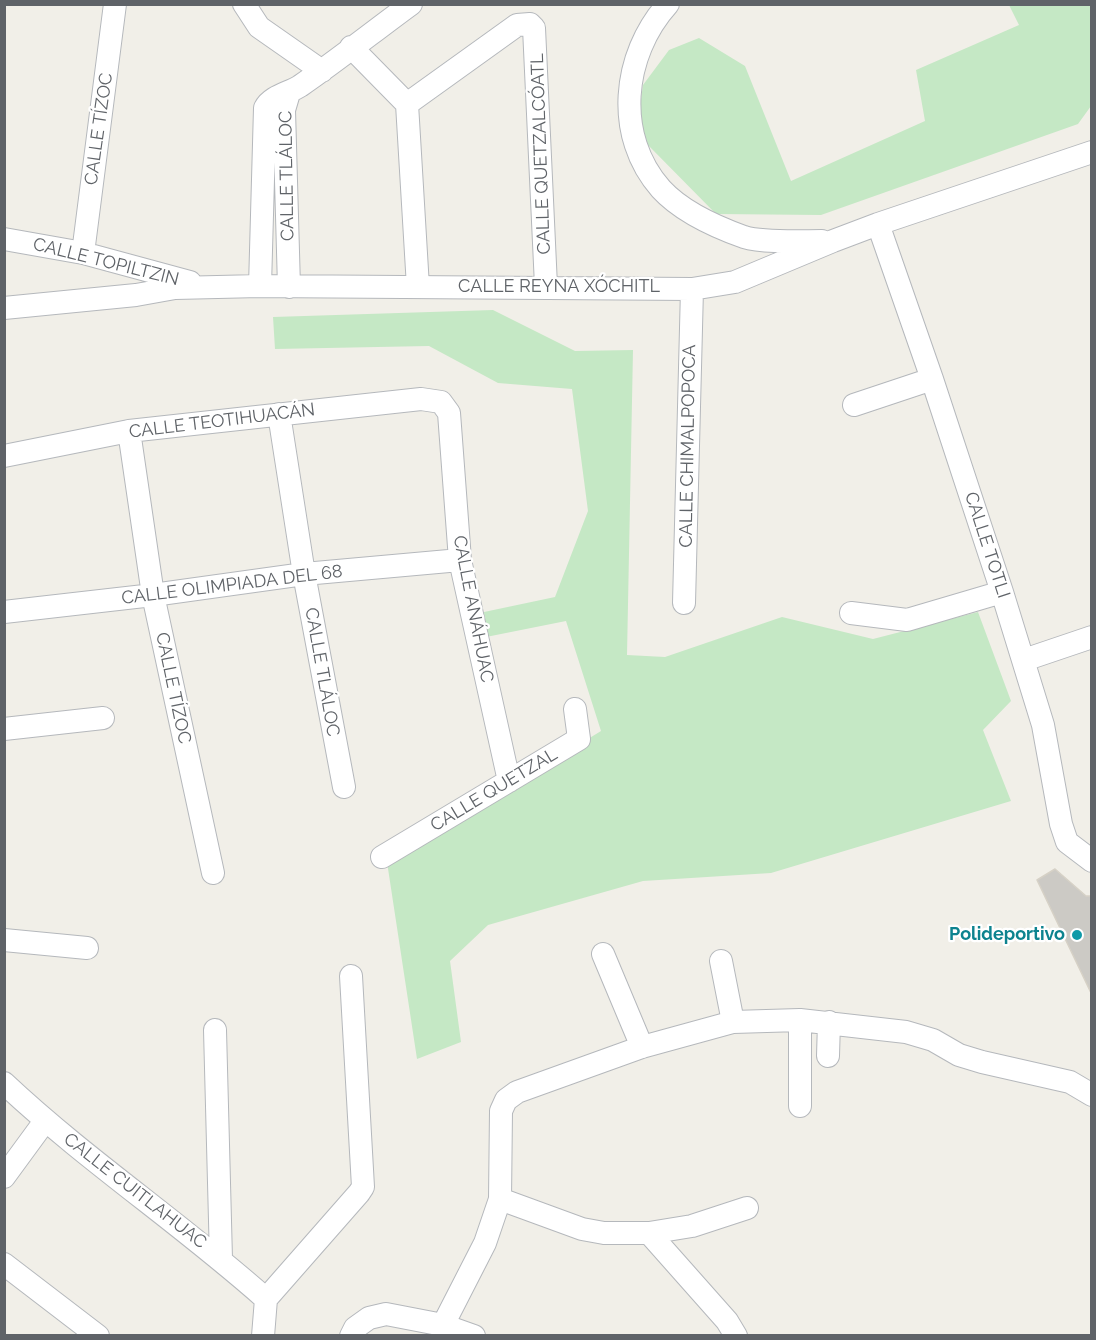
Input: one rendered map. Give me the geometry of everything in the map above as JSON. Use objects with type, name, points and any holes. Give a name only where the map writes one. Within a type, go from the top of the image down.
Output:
[{"type":"street","name":"CALLE TÍZOC","points":[[83,253],[116,4]]},
{"type":"street","points":[[244,4],[259,27],[322,71]]},
{"type":"street","points":[[289,93],[411,4]]},
{"type":"street","points":[[668,4],[645,38],[635,62],[629,93],[629,121],[636,146],[647,170],[662,190],[682,206],[704,219],[747,237],[789,241],[833,241]]},
{"type":"street","name":"CALLE QUETZALCÓATL","points":[[407,104],[517,25],[530,24],[534,28],[546,286]]},
{"type":"street","points":[[351,47],[407,104],[418,287]]},
{"type":"street","name":"CALLE TLÁLOC","points":[[260,285],[265,108],[268,103],[289,93]]},
{"type":"street","name":"CALLE TLÁLOC","points":[[289,93],[284,110],[289,286]]},
{"type":"street","name":"CALLE REYNA XÓCHITL","points":[[4,308],[136,295],[175,288],[260,285],[692,289],[735,282],[878,224],[1092,152]]},
{"type":"street","name":"CALLE TOTLI","points":[[878,224],[932,379],[1024,660],[1043,725],[1061,824],[1067,842],[1092,861]]},
{"type":"street","name":"CALLE TOPILTZIN","points":[[4,239],[83,253],[208,287]]},
{"type":"street","name":"CALLE CHIMALPOPOCA","points":[[684,603],[692,289]]},
{"type":"street","points":[[854,405],[932,379]]},
{"type":"street","name":"CALLE TEOTIHUACÁN","points":[[4,456],[129,431],[421,399],[441,402]]},
{"type":"street","name":"CALLE ANÁHUAC","points":[[441,402],[449,413],[460,560],[509,781]]},
{"type":"street","name":"CALLE TLÁLOC","points":[[279,414],[304,574],[344,787]]},
{"type":"street","name":"CALLE TÍZOC","points":[[129,431],[153,596],[213,873]]},
{"type":"street","name":"CALLE OLIMPIADA DEL 68","points":[[4,612],[153,596],[304,574],[460,560]]},
{"type":"street","points":[[851,613],[910,619],[1002,592]]},
{"type":"street","points":[[1024,660],[1092,638]]},
{"type":"street","name":"CALLE QUETZAL","points":[[382,856],[579,739],[575,709]]},
{"type":"street","points":[[4,729],[103,718]]},
{"type":"street","points":[[4,940],[87,948]]},
{"type":"street","points":[[603,954],[642,1047]]},
{"type":"street","points":[[721,961],[733,1022]]},
{"type":"street","points":[[262,1335],[266,1299],[363,1187],[351,976]]},
{"type":"street","points":[[800,1020],[800,1106]]},
{"type":"street","points":[[443,1325],[485,1243],[500,1199],[501,1112],[506,1100],[530,1086],[642,1047],[733,1022],[800,1020],[906,1032],[933,1040],[959,1055],[1070,1082],[1092,1095]]},
{"type":"street","points":[[828,1056],[829,1022]]},
{"type":"street","points":[[215,1030],[221,1259]]},
{"type":"street","name":"CALLE CUITLAHUAC","points":[[4,1083],[45,1121],[221,1259],[266,1299]]},
{"type":"street","points":[[4,1177],[45,1121]]},
{"type":"street","points":[[500,1199],[582,1229],[604,1233],[649,1233],[692,1226],[747,1208]]},
{"type":"street","points":[[649,1233],[727,1321],[736,1335]]},
{"type":"street","points":[[4,1264],[98,1335]]},
{"type":"street","points":[[351,1335],[355,1328],[369,1318],[387,1314],[443,1325],[474,1335]]},
{"type":"green space","points":[[1009,5],[1091,5],[1091,106],[1078,124],[821,215],[716,214],[647,144],[639,114],[643,85],[669,50],[699,38],[745,66],[791,181],[925,121],[916,70],[1019,25]]},
{"type":"green space","points":[[493,310],[575,351],[633,350],[627,655],[665,657],[782,617],[873,639],[978,612],[1011,701],[983,730],[1011,801],[771,873],[643,881],[488,925],[450,961],[461,1042],[417,1059],[387,862],[601,731],[566,621],[486,637],[484,612],[555,597],[588,511],[572,389],[498,383],[429,346],[275,349],[273,317]]},
{"type":"building","name":"Polideportivo","points":[[1055,869],[1086,896],[1092,896],[1092,995],[1037,880]]},
{"type":"place","name":"Polideportivo","points":[[1077,935]]}]
